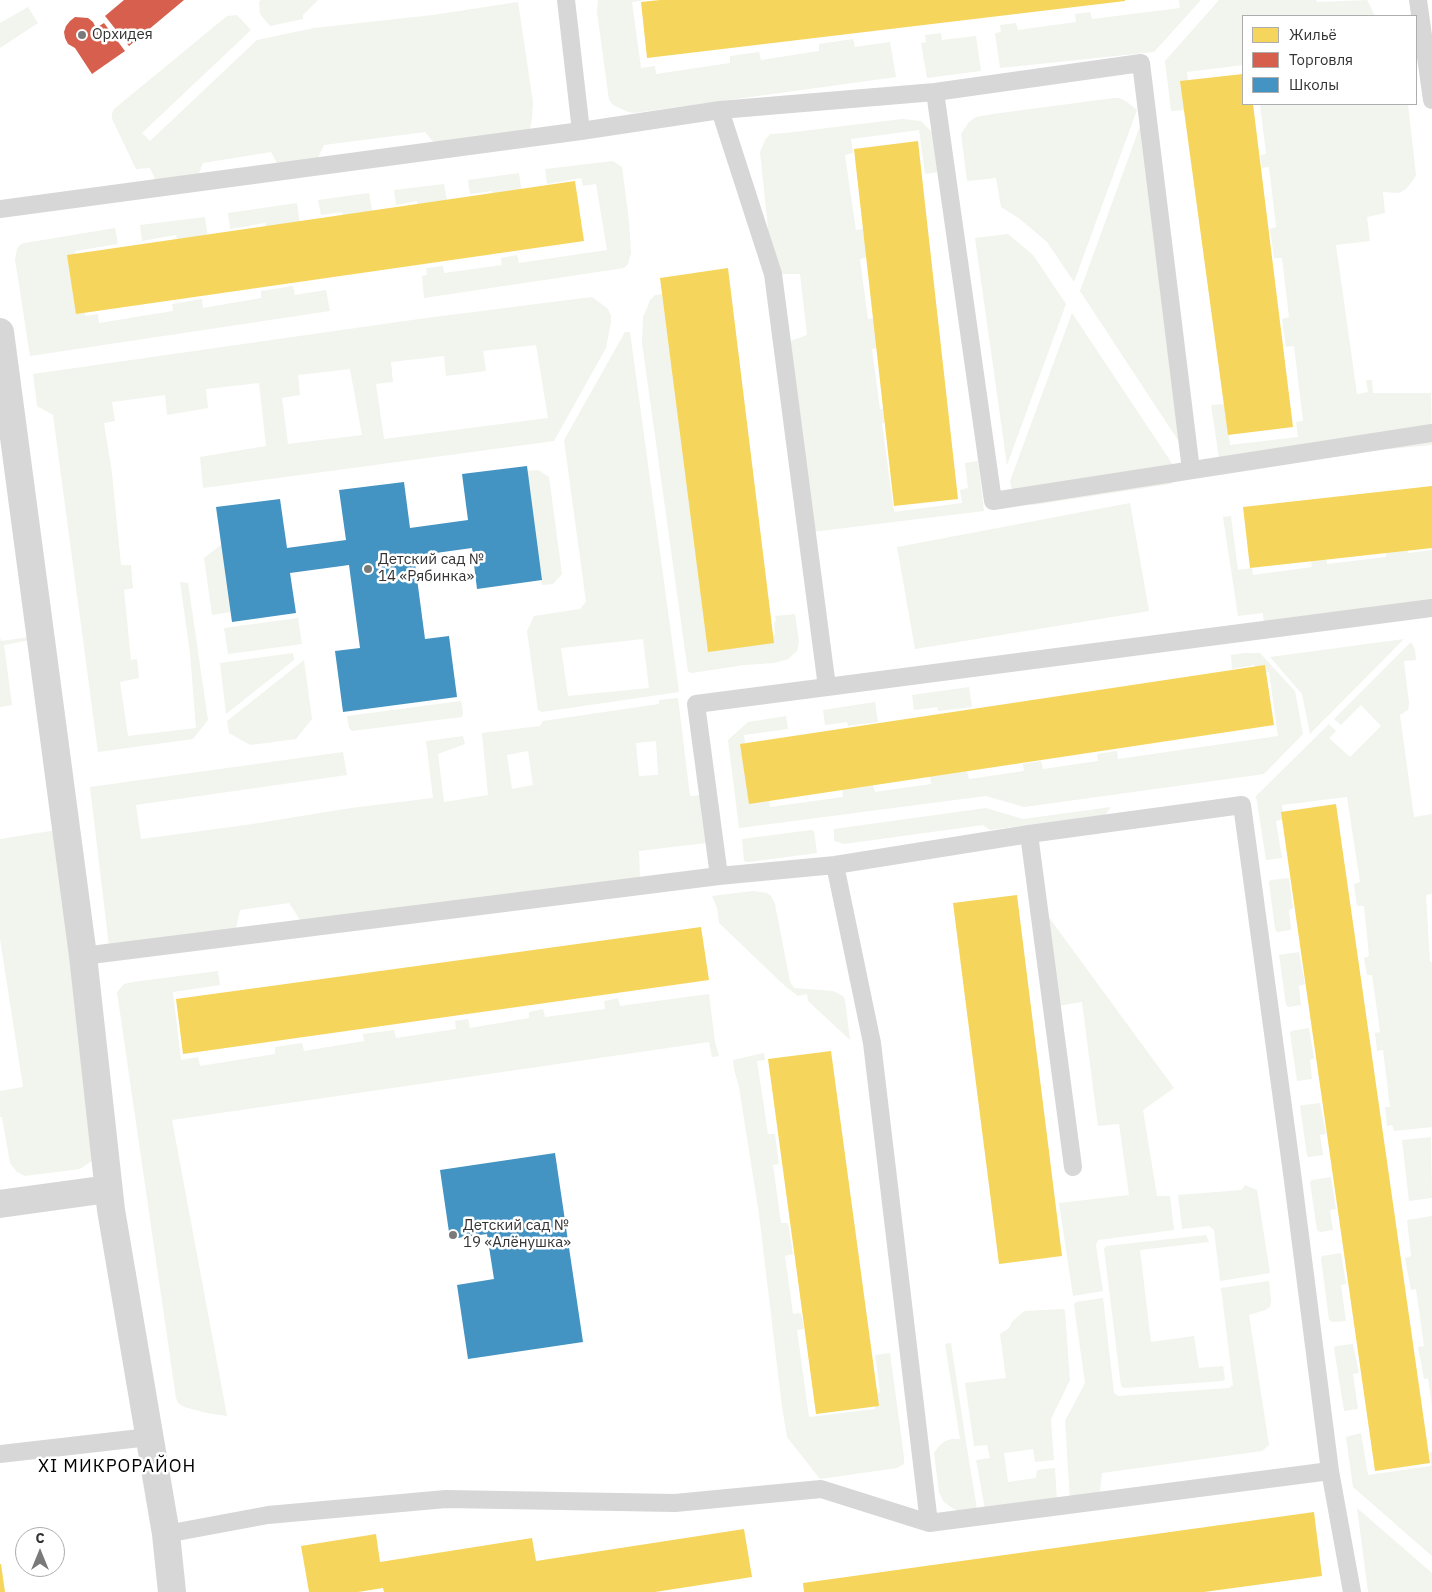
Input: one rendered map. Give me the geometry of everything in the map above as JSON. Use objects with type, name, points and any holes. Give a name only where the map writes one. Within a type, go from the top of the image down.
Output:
[{"type":"street","points":[[0,332],[83,956],[108,1189],[166,1534],[172,1592]]},
{"type":"street","points":[[0,1204],[108,1189]]},
{"type":"lane","points":[[566,0],[580,130]]},
{"type":"lane","points":[[1418,0],[1432,100]]},
{"type":"lane","points":[[0,209],[720,110],[935,92],[1141,63],[1191,470]]},
{"type":"lane","points":[[935,92],[992,501],[1432,433]]},
{"type":"lane","points":[[720,110],[773,274],[827,687]]},
{"type":"lane","points":[[719,876],[696,704],[1432,608]]},
{"type":"lane","points":[[83,956],[719,876],[835,865],[1029,834],[1242,805],[1330,1471],[1352,1592]]},
{"type":"lane","points":[[1029,834],[1072,1167]]},
{"type":"lane","points":[[835,865],[872,1043],[929,1523]]},
{"type":"lane","points":[[0,1454],[149,1437]]},
{"type":"lane","points":[[166,1534],[268,1515],[446,1499],[675,1503],[821,1489],[929,1523],[1330,1471]]},
{"type":"shaded area","points":[[261,0],[318,0],[303,15],[303,19],[270,26],[260,14],[259,2]]},
{"type":"shaded area","points":[[598,0],[645,0],[632,2],[641,68],[655,66],[656,74],[730,63],[730,56],[759,52],[761,60],[819,51],[819,44],[853,39],[855,47],[890,42],[896,77],[634,113],[628,112],[613,105],[609,100],[597,12]]},
{"type":"shaded area","points":[[1179,0],[1201,0],[1154,52],[1000,68],[995,33],[1001,32],[1000,25],[1016,23],[1018,30],[1076,22],[1075,14],[1090,12],[1092,19],[1180,8]]},
{"type":"shaded area","points":[[1219,0],[1316,0],[1317,2],[1367,0],[1374,15],[1242,15],[1242,65],[1187,72],[1189,87],[1185,110],[1171,111],[1165,61]]},
{"type":"shaded area","points":[[518,2],[533,102],[532,119],[528,133],[440,150],[425,132],[324,145],[313,169],[283,174],[271,152],[203,163],[194,185],[160,190],[150,168],[136,169],[112,119],[114,109],[227,16],[237,15],[251,30],[142,133],[150,141],[257,40],[314,28],[433,15]]},
{"type":"shaded area","points":[[28,7],[38,23],[0,48],[0,23]]},
{"type":"shaded area","points":[[941,33],[942,40],[976,36],[981,71],[927,78],[921,43],[926,42],[925,35]]},
{"type":"shaded area","points":[[1120,98],[1137,110],[1074,282],[1047,242],[1020,219],[1001,207],[996,178],[967,181],[961,134],[969,122],[976,117]]},
{"type":"shaded area","points":[[1260,105],[1408,105],[1416,175],[1414,179],[1406,189],[1399,193],[1383,192],[1385,213],[1367,217],[1370,241],[1336,245],[1357,394],[1368,392],[1366,380],[1372,380],[1373,393],[1431,393],[1432,445],[1316,456],[1219,458],[1211,405],[1224,404],[1230,445],[1298,437],[1296,422],[1303,421],[1294,346],[1286,347],[1284,334],[1282,319],[1289,317],[1282,258],[1274,258],[1270,229],[1276,227],[1269,167],[1262,168],[1260,155],[1266,154]]},
{"type":"shaded area","points":[[1143,118],[1189,457],[1080,291]]},
{"type":"shaded area","points":[[902,119],[921,121],[933,133],[938,172],[925,174],[919,130],[851,139],[853,153],[845,155],[856,230],[863,229],[867,257],[860,259],[868,319],[875,318],[879,348],[872,349],[880,409],[888,408],[890,422],[882,423],[894,512],[962,503],[960,490],[968,488],[965,463],[978,461],[984,511],[812,532],[789,342],[807,335],[800,274],[782,274],[775,271],[772,266],[760,152],[770,134]]},
{"type":"shaded area","points":[[613,161],[622,167],[629,221],[631,253],[628,264],[624,268],[424,298],[422,276],[427,275],[426,268],[443,266],[444,273],[502,265],[501,258],[517,255],[519,263],[607,250],[596,184],[583,186],[581,178],[547,184],[545,169]]},
{"type":"shaded area","points":[[519,173],[522,194],[493,199],[492,191],[470,194],[468,180]]},
{"type":"shaded area","points":[[444,184],[448,205],[418,209],[417,201],[396,205],[394,190]]},
{"type":"shaded area","points":[[369,193],[373,215],[344,220],[342,212],[321,215],[318,200]]},
{"type":"shaded area","points":[[297,203],[300,225],[267,231],[265,223],[230,229],[228,213]]},
{"type":"shaded area","points":[[205,217],[208,238],[178,243],[176,235],[142,241],[140,225]]},
{"type":"shaded area","points":[[115,228],[118,244],[75,251],[85,316],[98,314],[99,323],[173,311],[172,304],[202,299],[203,308],[261,298],[261,291],[293,286],[295,295],[326,290],[330,311],[30,356],[15,259],[17,249],[21,244],[25,243]]},
{"type":"shaded area","points":[[1008,234],[1033,255],[1066,304],[1007,465],[975,238]]},
{"type":"shaded area","points":[[662,294],[710,644],[775,635],[775,616],[795,614],[799,641],[797,651],[788,659],[774,663],[688,672],[642,343],[643,317],[650,300],[655,295]]},
{"type":"shaded area","points":[[592,297],[607,308],[611,315],[611,322],[606,348],[554,441],[203,488],[200,457],[266,446],[259,383],[206,389],[208,408],[167,415],[165,395],[112,402],[115,421],[104,423],[112,473],[121,565],[131,565],[133,588],[124,590],[131,660],[137,659],[139,678],[120,682],[128,736],[196,728],[190,653],[180,582],[188,583],[208,720],[193,739],[98,752],[53,415],[37,406],[33,374],[426,318]],"holes":[[[536,345],[548,418],[384,439],[376,384],[393,382],[391,362],[444,356],[446,376],[486,371],[483,351]],[[350,369],[362,435],[288,444],[282,398],[300,395],[298,375]]]},
{"type":"shaded area","points":[[1072,313],[1181,477],[1171,484],[1033,505],[1020,498],[1011,487],[1010,481]]},
{"type":"shaded area","points":[[625,332],[630,332],[679,692],[542,712],[538,710],[527,631],[534,616],[580,609],[586,602],[564,440]],"holes":[[[643,639],[649,688],[568,696],[561,648]]]},
{"type":"shaded area","points":[[538,470],[549,477],[562,574],[553,584],[542,585],[527,471]]},
{"type":"shaded area","points":[[1130,503],[1149,611],[915,649],[897,547]]},
{"type":"shaded area","points":[[1231,516],[1238,570],[1252,568],[1253,575],[1312,567],[1311,560],[1326,558],[1327,564],[1386,557],[1386,550],[1407,547],[1408,553],[1432,550],[1432,601],[1264,624],[1263,613],[1238,616],[1223,517]]},
{"type":"shaded area","points":[[227,540],[237,611],[212,615],[204,558]]},
{"type":"shaded area","points":[[298,618],[302,644],[228,654],[224,628]]},
{"type":"shaded area","points":[[0,637],[1,641],[30,637],[30,640],[4,645],[12,705],[0,707]]},
{"type":"shaded area","points":[[1404,639],[1310,734],[1302,694],[1270,657]]},
{"type":"shaded area","points":[[1411,642],[1415,650],[1416,660],[1404,661],[1409,703],[1408,710],[1400,715],[1414,817],[1432,814],[1432,894],[1426,895],[1430,962],[1432,962],[1432,1127],[1394,1131],[1392,1125],[1387,1126],[1385,1107],[1390,1107],[1383,1050],[1377,1051],[1375,1033],[1380,1032],[1372,975],[1367,975],[1364,958],[1369,956],[1364,906],[1357,906],[1354,884],[1360,882],[1347,797],[1282,805],[1284,819],[1276,821],[1282,858],[1266,860],[1256,796],[1329,724],[1336,731],[1329,738],[1350,757],[1381,726],[1361,705],[1341,725],[1334,719]]},
{"type":"shaded area","points":[[293,653],[294,660],[226,714],[220,663]]},
{"type":"shaded area","points":[[1260,653],[1295,691],[1303,734],[1264,774],[1024,807],[986,796],[739,828],[728,740],[748,722],[786,716],[788,729],[744,735],[754,801],[769,799],[770,807],[843,797],[842,789],[873,785],[875,792],[931,784],[930,776],[967,771],[969,779],[1024,771],[1023,764],[1041,761],[1043,769],[1098,761],[1097,754],[1117,751],[1118,759],[1278,736],[1269,672],[1256,674],[1254,665],[1232,669],[1231,655]]},
{"type":"shaded area","points":[[304,660],[312,719],[296,739],[250,745],[229,733],[227,721]]},
{"type":"shaded area","points":[[969,687],[972,707],[938,711],[937,707],[914,710],[912,695]]},
{"type":"shaded area","points":[[678,698],[690,796],[702,795],[706,843],[639,851],[640,878],[303,924],[289,903],[240,910],[235,933],[109,946],[90,787],[343,752],[347,775],[136,805],[141,839],[246,825],[351,808],[433,798],[426,741],[463,736],[465,744],[438,754],[444,802],[488,795],[482,733],[540,726],[543,721],[659,704],[659,700]],"holes":[[[656,741],[658,775],[639,776],[636,743]],[[528,751],[533,785],[512,789],[507,755]]]},
{"type":"shaded area","points":[[461,701],[462,717],[352,731],[349,728],[347,716]]},
{"type":"shaded area","points":[[875,702],[878,722],[848,726],[847,722],[825,725],[823,710]]},
{"type":"shaded area","points":[[1111,807],[1105,815],[990,830],[983,825],[844,844],[834,841],[834,829],[986,808],[1023,819]]},
{"type":"shaded area","points":[[57,830],[92,1161],[80,1169],[25,1176],[17,1172],[10,1163],[2,1117],[0,1117],[0,1091],[23,1087],[0,939],[0,839]]},
{"type":"shaded area","points":[[814,831],[817,853],[749,862],[744,861],[742,839]]},
{"type":"shaded area","points":[[1289,878],[1293,908],[1289,910],[1291,930],[1277,932],[1275,929],[1269,882],[1271,880]]},
{"type":"shaded area","points":[[753,891],[767,893],[775,904],[790,982],[794,988],[833,991],[843,996],[850,1040],[808,1001],[807,994],[798,996],[786,987],[719,923],[717,908],[712,896]]},
{"type":"shaded area","points":[[1045,912],[1174,1088],[1143,1110],[1157,1196],[1170,1196],[1174,1230],[1098,1240],[1096,1245],[1103,1291],[1073,1296],[1059,1203],[1129,1195],[1119,1124],[1098,1126],[1082,1002],[1058,1006]]},
{"type":"shaded area","points":[[1299,952],[1305,984],[1299,986],[1301,1005],[1288,1007],[1286,1005],[1279,955]]},
{"type":"shaded area","points":[[218,971],[220,985],[173,992],[181,1060],[198,1057],[200,1066],[275,1054],[275,1047],[302,1043],[304,1051],[364,1041],[363,1034],[394,1030],[396,1038],[456,1029],[455,1021],[468,1019],[470,1028],[529,1018],[529,1012],[543,1009],[545,1017],[605,1009],[604,1001],[618,998],[620,1006],[709,994],[715,1042],[719,1056],[712,1057],[709,1042],[172,1120],[227,1416],[207,1413],[184,1407],[178,1403],[176,1398],[117,992],[124,984],[133,982]]},
{"type":"shaded area","points":[[1309,1028],[1314,1058],[1310,1060],[1312,1079],[1297,1081],[1290,1033],[1291,1031]]},
{"type":"shaded area","points":[[764,1053],[765,1060],[757,1061],[768,1134],[775,1134],[779,1164],[773,1165],[781,1223],[788,1223],[793,1254],[785,1256],[793,1314],[801,1313],[804,1329],[797,1330],[809,1417],[875,1409],[873,1394],[880,1392],[875,1355],[890,1353],[904,1457],[904,1464],[897,1468],[820,1479],[787,1437],[759,1214],[733,1060]]},
{"type":"shaded area","points":[[1320,1103],[1326,1134],[1320,1135],[1323,1155],[1309,1157],[1307,1156],[1300,1106]]},
{"type":"shaded area","points":[[1431,1137],[1432,1198],[1409,1201],[1402,1140]]},
{"type":"shaded area","points":[[1331,1177],[1336,1209],[1330,1210],[1333,1230],[1320,1232],[1317,1230],[1310,1182]]},
{"type":"shaded area","points":[[1245,1185],[1257,1190],[1270,1273],[1220,1281],[1214,1230],[1209,1226],[1182,1229],[1178,1195],[1242,1190]]},
{"type":"shaded area","points":[[1432,1216],[1432,1406],[1428,1378],[1424,1379],[1418,1347],[1424,1346],[1416,1289],[1411,1290],[1405,1258],[1411,1256],[1407,1220]]},
{"type":"shaded area","points":[[1206,1235],[1209,1242],[1140,1250],[1151,1342],[1194,1336],[1199,1368],[1223,1366],[1225,1379],[1223,1381],[1124,1388],[1121,1386],[1104,1249],[1106,1246]]},
{"type":"shaded area","points":[[1341,1253],[1346,1284],[1341,1285],[1346,1321],[1332,1322],[1329,1320],[1321,1258],[1322,1256]]},
{"type":"shaded area","points":[[1269,1281],[1270,1307],[1249,1315],[1269,1445],[1262,1451],[1102,1473],[1100,1492],[1070,1501],[1065,1421],[1085,1383],[1074,1305],[1076,1302],[1103,1298],[1114,1393],[1118,1396],[1229,1388],[1233,1385],[1221,1288]]},
{"type":"shaded area","points":[[1063,1309],[1065,1311],[1070,1380],[1051,1419],[1054,1460],[1035,1462],[1033,1449],[1004,1453],[1008,1482],[1036,1478],[1037,1470],[1055,1468],[1057,1501],[985,1509],[976,1460],[990,1458],[987,1445],[974,1446],[965,1383],[1006,1378],[1000,1334],[1009,1328],[1012,1322],[1024,1311]]},
{"type":"shaded area","points":[[951,1343],[977,1509],[959,1511],[944,1502],[939,1492],[934,1453],[945,1441],[960,1439],[945,1344]]},
{"type":"shaded area","points":[[1353,1344],[1359,1373],[1353,1374],[1358,1409],[1344,1411],[1334,1348],[1336,1346]]},
{"type":"shaded area","points":[[1361,1433],[1368,1475],[1431,1466],[1430,1453],[1432,1452],[1432,1556],[1353,1487],[1346,1437]]},
{"type":"shaded area","points":[[1357,1508],[1432,1573],[1432,1592],[1368,1592]]},
{"type":"building: Жильё","points":[[660,0],[1125,1],[647,58],[641,2]]},
{"type":"building: Жильё","points":[[1242,74],[1242,105],[1253,105],[1293,427],[1228,435],[1180,81]]},
{"type":"building: Жильё","points":[[918,141],[958,499],[894,506],[854,149]]},
{"type":"building: Жильё","points":[[575,181],[584,241],[76,314],[67,255]]},
{"type":"building: Жильё","points":[[728,268],[774,643],[708,652],[660,278]]},
{"type":"building: Жильё","points":[[1432,486],[1432,548],[1250,568],[1243,507]]},
{"type":"building: Жильё","points":[[1265,665],[1274,725],[749,804],[740,744]]},
{"type":"building: Жильё","points":[[1336,804],[1430,1463],[1375,1471],[1281,812]]},
{"type":"building: Жильё","points":[[1017,895],[1062,1256],[999,1264],[953,903]]},
{"type":"building: Жильё","points":[[701,927],[709,980],[183,1054],[176,999]]},
{"type":"building: Жильё","points":[[831,1051],[879,1406],[816,1414],[768,1059]]},
{"type":"building: Жильё","points":[[1314,1512],[1322,1576],[1204,1592],[804,1592],[803,1583]]},
{"type":"building: Жильё","points":[[744,1529],[752,1577],[655,1592],[384,1592],[383,1588],[358,1592],[309,1592],[301,1546],[376,1534],[380,1562],[532,1538],[536,1561]]},
{"type":"building: Жильё","points":[[1,1564],[5,1592],[0,1592]]},
{"type":"building: Торговля","points":[[124,0],[184,0],[129,46],[105,16]]},
{"type":"building: Торговля","points":[[75,17],[88,18],[96,28],[104,23],[125,51],[92,74],[75,48],[68,44],[65,38],[66,26]]},
{"type":"building: Школы","points":[[527,466],[542,580],[477,589],[472,548],[414,556],[425,639],[449,636],[457,697],[343,712],[335,651],[360,648],[349,565],[290,573],[296,613],[232,622],[216,507],[280,499],[287,548],[346,540],[339,490],[404,482],[410,528],[468,520],[462,474]]},
{"type":"building: Школы","points":[[555,1153],[583,1342],[468,1359],[457,1285],[494,1279],[487,1234],[450,1239],[440,1170]]},
{"type":"place","name":"Орхидея","points":[[82,35]]},
{"type":"place","name":"Детский сад № 14 «Рябинка»","points":[[368,569]]},
{"type":"place","name":"Детский сад № 19 «Алёнушка»","points":[[453,1235]]},
{"type":"district","name":"XI МИКРОРАЙОН","points":[[117,1467]]}]
